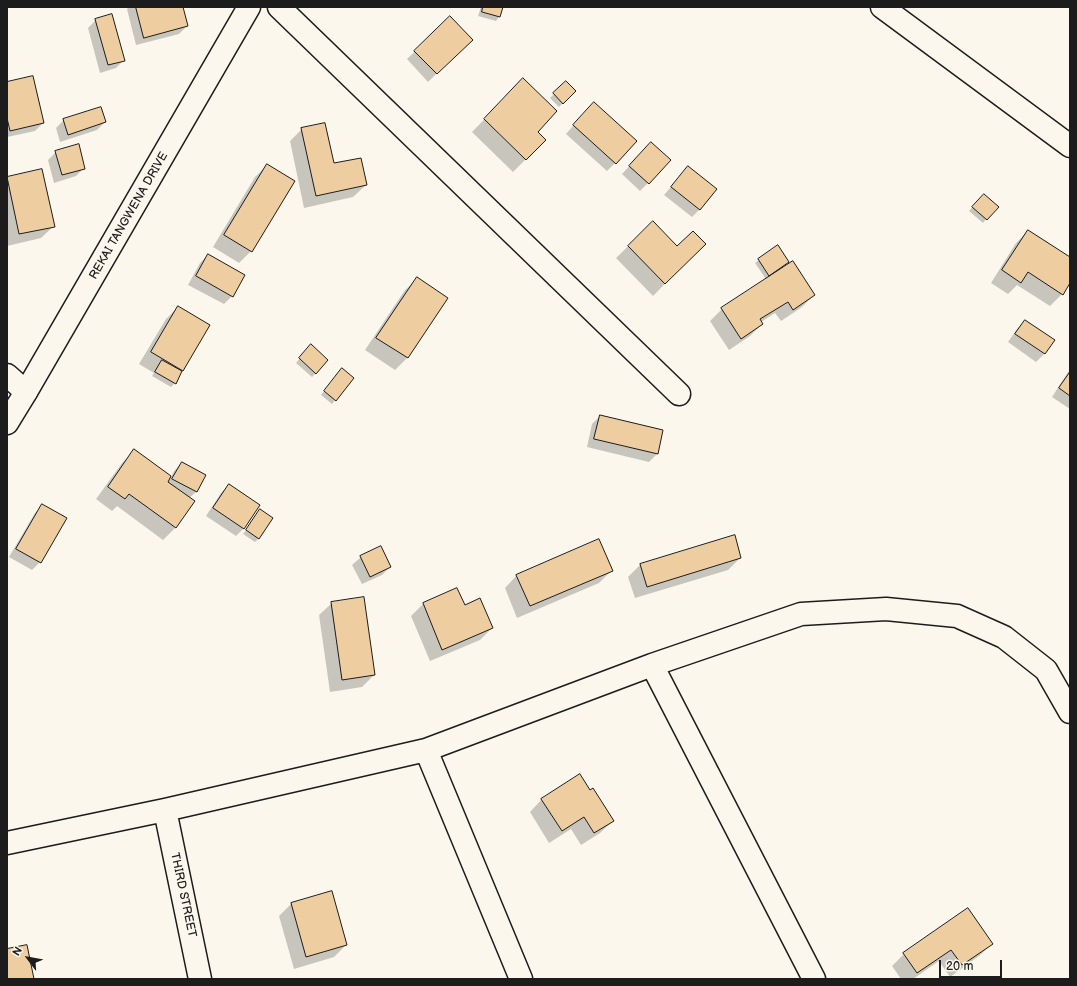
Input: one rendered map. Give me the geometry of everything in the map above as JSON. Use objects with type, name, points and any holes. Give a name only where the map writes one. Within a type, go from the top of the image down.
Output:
[{"type":"street","name":"REKAI TANGWENA DRIVE","points":[[7,424],[249,7]]},
{"type":"street","points":[[279,7],[679,394]]},
{"type":"street","points":[[882,7],[1070,146]]},
{"type":"street","points":[[7,375],[26,392]]},
{"type":"street","points":[[7,842],[165,810],[426,750],[652,665],[802,614],[886,609],[957,616],[1004,637],[1046,670],[1070,712]]},
{"type":"street","points":[[652,665],[814,979]]},
{"type":"street","points":[[426,750],[520,979]]},
{"type":"street","name":"THIRD STREET","points":[[165,810],[200,979]]},
{"type":"building","points":[[136,7],[183,7],[188,26],[144,38]]},
{"type":"building","points":[[483,7],[503,7],[500,17],[482,12]]},
{"type":"building","points":[[112,14],[125,61],[108,65],[95,19]]},
{"type":"building","points":[[450,16],[473,40],[437,74],[414,51]]},
{"type":"building","points":[[33,76],[44,123],[10,131],[7,118],[7,82]]},
{"type":"building","points":[[523,78],[557,111],[538,132],[546,140],[526,160],[484,119]]},
{"type":"building","points":[[566,81],[576,91],[563,104],[553,93]]},
{"type":"building","points":[[594,102],[637,141],[616,164],[573,125]]},
{"type":"building","points":[[101,107],[106,122],[68,135],[63,119]]},
{"type":"building","points":[[325,123],[334,163],[361,158],[367,185],[316,196],[301,128]]},
{"type":"building","points":[[651,142],[671,160],[649,184],[629,166]]},
{"type":"building","points":[[79,144],[85,169],[62,175],[55,151]]},
{"type":"building","points":[[267,164],[295,181],[252,252],[224,235]]},
{"type":"building","points":[[688,166],[717,189],[700,210],[671,187]]},
{"type":"building","points":[[42,169],[55,227],[19,234],[7,177]]},
{"type":"building","points":[[984,194],[999,207],[987,220],[972,207]]},
{"type":"building","points":[[653,221],[677,246],[693,231],[706,244],[665,284],[628,246]]},
{"type":"building","points":[[1028,230],[1070,257],[1070,283],[1063,295],[1028,272],[1021,283],[1002,270]]},
{"type":"building","points":[[778,245],[789,262],[769,276],[758,259]]},
{"type":"building","points":[[208,254],[245,275],[233,297],[196,276]]},
{"type":"building","points":[[793,261],[815,295],[793,310],[788,302],[760,319],[763,324],[741,339],[721,308]]},
{"type":"building","points":[[417,277],[448,298],[408,358],[376,338]]},
{"type":"building","points":[[178,306],[210,325],[183,371],[151,352]]},
{"type":"building","points":[[1025,320],[1055,340],[1045,354],[1015,334]]},
{"type":"building","points":[[311,344],[328,360],[316,374],[299,358]]},
{"type":"building","points":[[162,360],[182,371],[176,384],[155,372]]},
{"type":"building","points":[[342,368],[354,378],[336,401],[324,391]]},
{"type":"building","points":[[1070,372],[1070,396],[1059,388]]},
{"type":"building","points":[[600,415],[663,430],[658,454],[594,439]]},
{"type":"building","points":[[134,449],[171,476],[168,482],[195,501],[176,528],[129,494],[125,499],[108,487]]},
{"type":"building","points":[[182,462],[206,475],[197,492],[172,479]]},
{"type":"building","points":[[229,484],[260,505],[244,529],[213,508]]},
{"type":"building","points":[[42,504],[67,518],[41,563],[16,549]]},
{"type":"building","points":[[260,509],[273,518],[259,539],[246,530]]},
{"type":"building","points":[[735,535],[741,558],[647,587],[640,564]]},
{"type":"building","points":[[599,539],[613,571],[530,606],[516,575]]},
{"type":"building","points":[[381,546],[391,567],[370,577],[360,556]]},
{"type":"building","points":[[457,588],[465,605],[480,598],[493,628],[442,650],[423,603]]},
{"type":"building","points":[[364,597],[375,675],[342,680],[331,602]]},
{"type":"building","points":[[580,774],[590,790],[593,788],[614,821],[594,833],[584,817],[562,831],[541,799]]},
{"type":"building","points":[[332,891],[347,945],[306,957],[291,903]]},
{"type":"building","points":[[968,908],[993,944],[962,965],[951,950],[917,973],[903,953]]},
{"type":"building","points":[[27,945],[34,979],[7,979],[7,949]]}]
